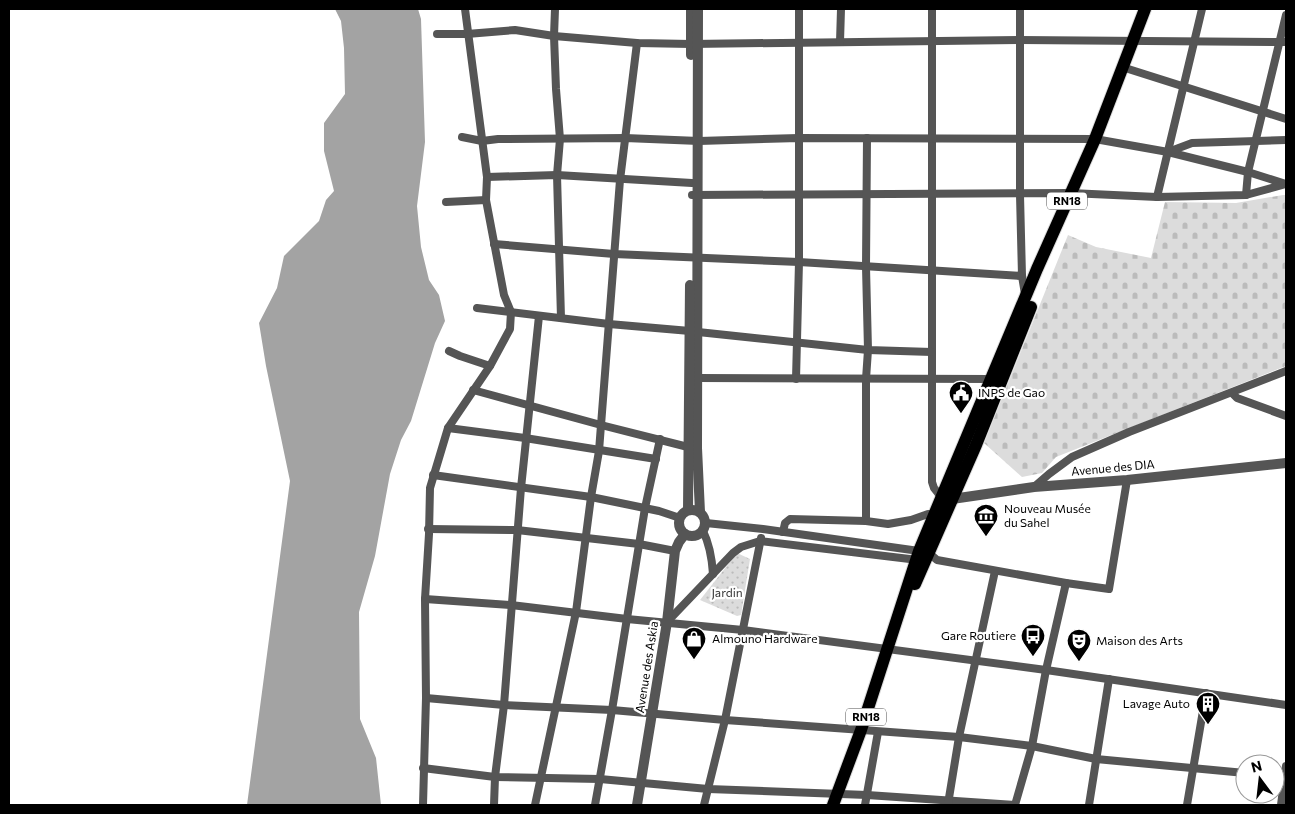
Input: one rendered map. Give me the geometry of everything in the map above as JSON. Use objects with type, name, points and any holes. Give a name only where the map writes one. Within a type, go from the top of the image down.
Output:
[{"type":"main road","name":"RN18","points":[[835,800],[861,730],[895,627],[925,557],[986,392],[1094,139],[1145,9]]},
{"type":"main road","name":"RN18","points":[[925,557],[934,515],[947,499],[976,445],[1037,291],[1070,193]]},
{"type":"street","points":[[423,805],[426,698],[424,599],[430,488],[448,428],[490,366],[510,329],[511,312],[504,296],[486,200],[487,177],[465,9]]},
{"type":"street","points":[[555,9],[554,36],[560,139],[557,175],[561,318]]},
{"type":"street","points":[[691,9],[695,44]]},
{"type":"street","points":[[698,9],[695,44],[694,332],[688,447],[688,510],[680,518],[679,527],[685,534],[694,536],[704,527],[763,529],[995,571],[1108,589],[1127,480]]},
{"type":"street","points":[[796,379],[799,262],[799,9]]},
{"type":"street","points":[[840,9],[840,42]]},
{"type":"street","points":[[932,9],[932,482],[934,488],[947,499]]},
{"type":"street","points":[[1020,9],[1020,195],[1022,276],[1026,297]]},
{"type":"street","points":[[1157,197],[1202,9]]},
{"type":"street","points":[[1246,194],[1248,172],[1283,42],[1286,15]]},
{"type":"street","points":[[438,34],[468,34],[515,30],[554,36],[637,43],[695,44],[1020,40],[1283,42]]},
{"type":"street","points":[[535,805],[554,708],[576,612],[591,497],[600,451],[620,180],[637,43]]},
{"type":"street","points":[[1122,67],[1286,119]]},
{"type":"street","points":[[462,137],[482,141],[498,139],[625,138],[695,141],[799,138],[1094,139],[1168,152],[1248,172],[1286,184]]},
{"type":"street","points":[[866,521],[866,379],[868,350],[866,267],[867,138]]},
{"type":"street","points":[[1168,152],[1192,143],[1286,140]]},
{"type":"street","points":[[695,141],[692,183],[695,195]]},
{"type":"street","points":[[487,177],[557,175],[692,183]]},
{"type":"street","points":[[695,195],[1020,195],[1070,193],[1157,197],[1246,194],[1286,184]]},
{"type":"street","points":[[446,202],[486,200]]},
{"type":"street","points":[[494,244],[614,254],[799,262],[1022,276]]},
{"type":"street","points":[[477,308],[610,324],[868,350],[932,352]]},
{"type":"street","points":[[494,805],[495,777],[504,705],[517,530],[539,316]]},
{"type":"street","points":[[694,332],[700,512],[703,515],[714,574]]},
{"type":"street","points":[[449,351],[490,366]]},
{"type":"street","points":[[1034,487],[1072,457],[1129,432],[1286,371]]},
{"type":"street","points":[[697,378],[991,380]]},
{"type":"street","points":[[473,390],[688,447]]},
{"type":"street","points":[[1232,393],[1237,398],[1286,416]]},
{"type":"street","points":[[448,428],[526,438],[656,459]]},
{"type":"street","points":[[595,805],[645,508],[660,439]]},
{"type":"street","name":"Avenue des DIA","points":[[947,499],[1034,487],[1127,480],[1286,462]]},
{"type":"street","points":[[433,476],[591,497],[645,508],[680,518]]},
{"type":"street","points":[[688,510],[700,512]]},
{"type":"street","points":[[783,532],[785,523],[790,519],[866,521],[888,524],[900,523],[928,514],[934,515]]},
{"type":"street","points":[[428,529],[517,530],[639,544],[675,551]]},
{"type":"street","points":[[704,805],[725,720],[763,529]]},
{"type":"street","name":"Avenue des Askia","points":[[636,805],[667,622],[675,551],[685,534]]},
{"type":"street","points":[[667,622],[733,553],[741,547],[760,541],[925,557]]},
{"type":"street","points":[[948,803],[959,737],[995,571]]},
{"type":"street","points":[[423,768],[495,777],[600,780],[835,800],[867,795],[948,803],[1015,805],[1032,746],[1046,670],[1066,583]]},
{"type":"street","points":[[424,599],[511,605],[743,630],[1046,670],[1286,705]]},
{"type":"street","points":[[1089,805],[1109,679]]},
{"type":"street","points":[[1187,805],[1206,693]]},
{"type":"street","points":[[426,698],[504,705],[612,710],[959,737],[1032,746],[1096,759],[1235,772]]},
{"type":"street","points":[[865,805],[878,732]]},
{"type":"street","points":[[1281,805],[1286,766]]},
{"type":"green space","points":[[1286,195],[1286,366],[1056,457],[1042,473],[1022,477],[984,443],[1068,235],[1096,247],[1151,258],[1165,202],[1236,203]]},
{"type":"green space","name":"Jardin","points":[[737,553],[750,559],[741,615],[737,616],[700,600]]},
{"type":"shaded area","points":[[335,9],[418,9],[421,19],[425,142],[417,206],[421,247],[429,280],[439,295],[445,321],[435,343],[411,421],[401,440],[390,474],[375,556],[359,612],[360,719],[376,758],[381,805],[247,805],[290,481],[259,323],[277,288],[284,256],[319,221],[326,200],[334,191],[324,151],[324,123],[345,94],[344,48],[341,21]]},
{"type":"place","name":"INPS de Gao","points":[[961,414]]},
{"type":"place","name":"Nouveau Musée du Sahel","points":[[986,537]]},
{"type":"place","name":"Gare Routiere","points":[[1033,657]]},
{"type":"place","name":"Almouno Hardware","points":[[694,660]]},
{"type":"place","name":"Maison des Arts","points":[[1079,662]]},
{"type":"place","name":"Lavage Auto","points":[[1208,725]]}]
